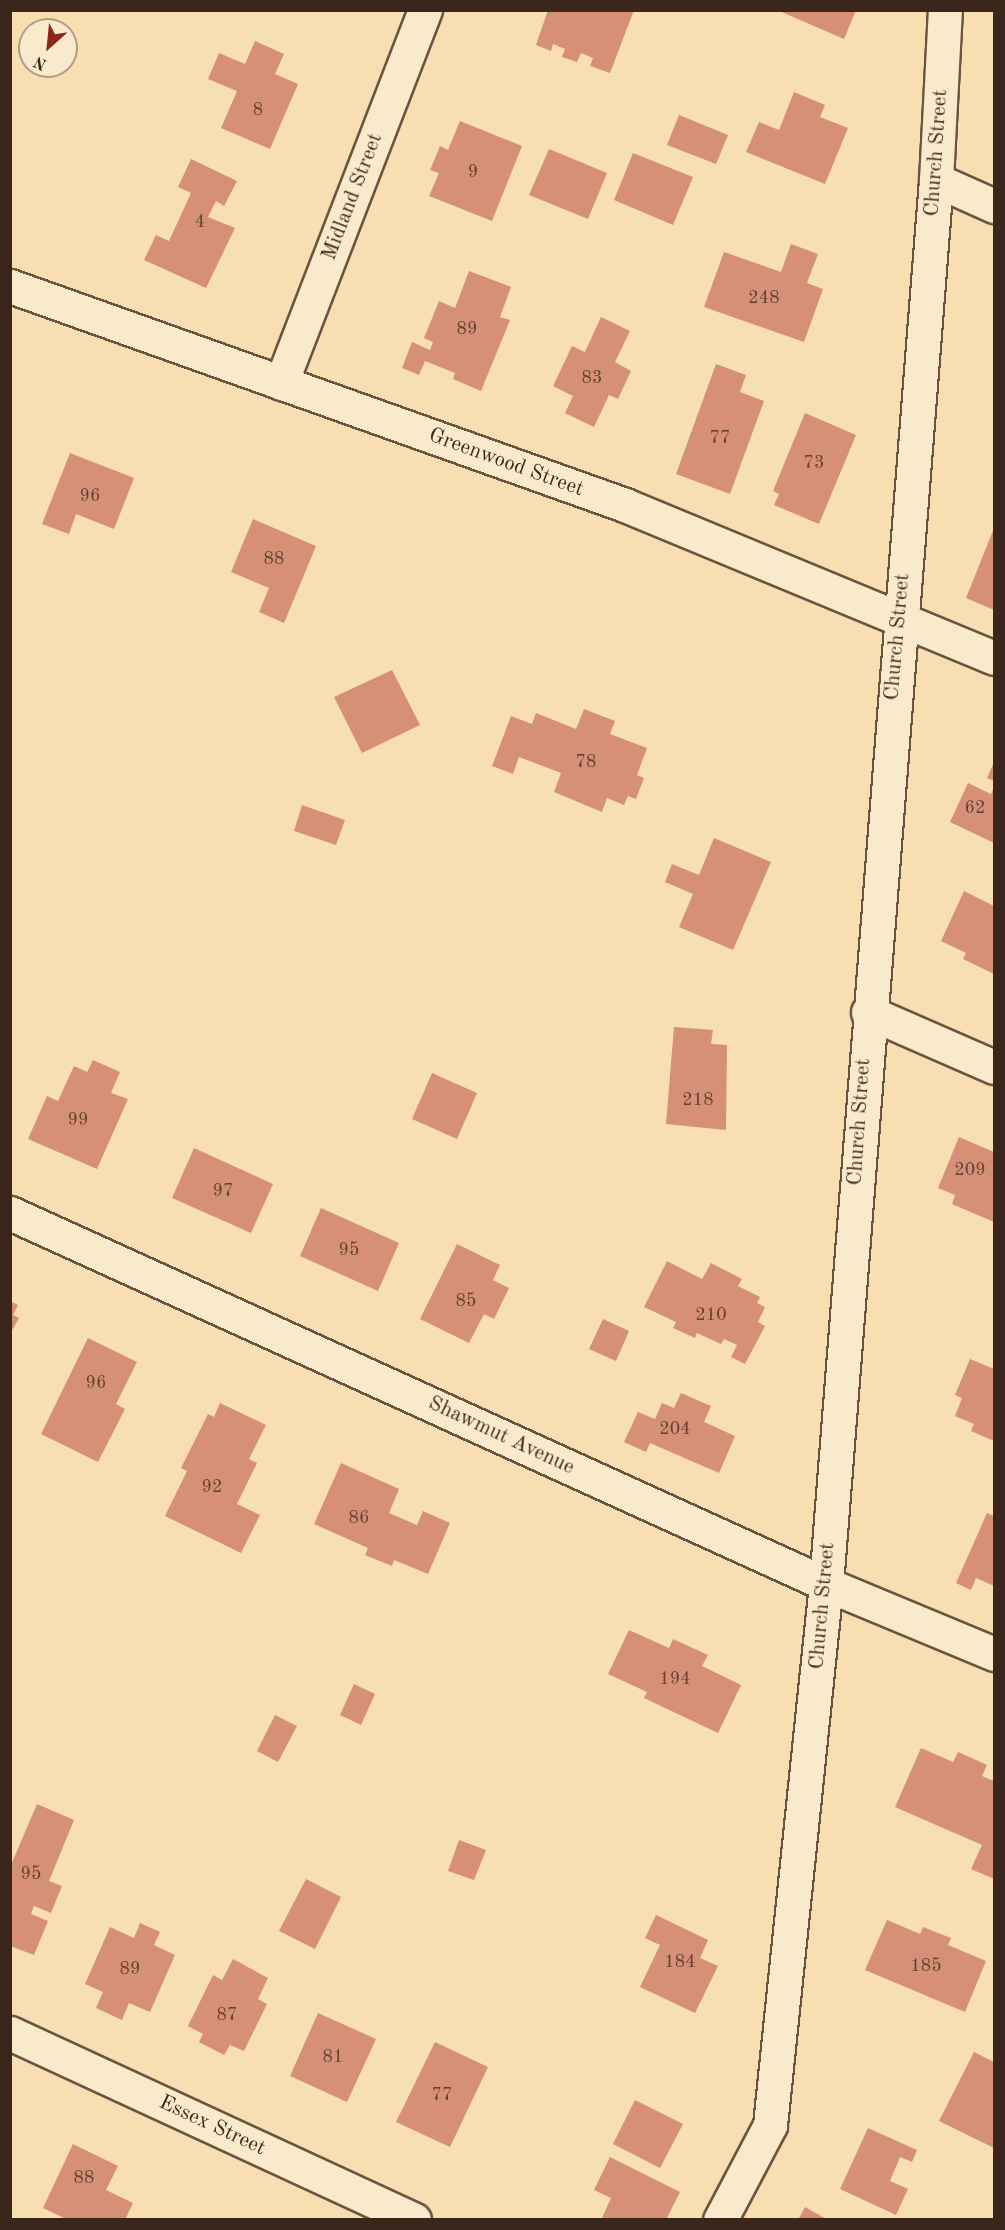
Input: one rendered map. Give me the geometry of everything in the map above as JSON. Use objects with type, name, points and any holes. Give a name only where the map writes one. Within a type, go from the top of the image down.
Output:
[{"type":"street","name":"Midland Street","points":[[281,383],[425,10]]},
{"type":"street","name":"Church Street","points":[[720,2220],[770,2125],[826,1584],[868,1012],[936,180],[945,10]]},
{"type":"street","points":[[936,180],[994,206]]},
{"type":"street","name":"Greenwood Street","points":[[10,286],[624,505],[899,621],[994,658]]},
{"type":"street","points":[[868,1012],[994,1067]]},
{"type":"street","name":"Shawmut Avenue","points":[[10,1212],[826,1584],[994,1654]]},
{"type":"street","name":"Essex Street","points":[[10,2033],[414,2220]]},
{"type":"building","points":[[548,10],[634,10],[610,73],[590,66],[593,58],[581,53],[577,62],[562,57],[565,49],[553,44],[551,51],[536,45]]},
{"type":"building","points":[[777,10],[856,10],[844,39]]},
{"type":"building","points":[[255,41],[284,54],[275,74],[298,84],[270,149],[221,128],[237,91],[208,79],[219,53],[245,64]]},
{"type":"building","points":[[794,92],[825,105],[820,117],[848,128],[825,184],[746,152],[759,122],[779,130]]},
{"type":"building","points":[[679,115],[728,135],[716,164],[667,145]]},
{"type":"building","points":[[460,121],[522,146],[492,221],[429,196],[439,173],[430,170],[440,146],[448,150]]},
{"type":"building","points":[[549,149],[607,173],[588,219],[529,195]]},
{"type":"building","points":[[633,153],[693,177],[673,225],[614,200]]},
{"type":"building","points":[[191,159],[237,181],[224,206],[216,201],[208,217],[235,228],[206,288],[144,260],[156,235],[169,241],[191,193],[178,187]]},
{"type":"building","points":[[791,244],[818,254],[807,283],[823,289],[804,342],[704,307],[724,252],[781,272]]},
{"type":"building","points":[[469,271],[511,287],[500,317],[510,320],[481,391],[453,379],[455,373],[425,361],[419,375],[402,368],[412,342],[430,350],[433,342],[424,338],[439,301],[455,308]]},
{"type":"building","points":[[601,317],[630,331],[615,362],[631,371],[618,399],[609,395],[594,427],[565,413],[573,396],[553,386],[572,346],[585,352]]},
{"type":"building","points":[[716,364],[746,375],[740,392],[764,401],[730,494],[676,474]]},
{"type":"building","points":[[805,413],[856,435],[819,524],[774,505],[779,494],[773,491]]},
{"type":"building","points":[[70,453],[134,478],[114,529],[76,514],[69,534],[42,524]]},
{"type":"building","points":[[253,519],[316,546],[284,623],[259,612],[269,588],[231,572]]},
{"type":"building","points":[[994,528],[994,610],[966,598]]},
{"type":"building","points":[[392,670],[420,725],[362,753],[334,697]]},
{"type":"building","points":[[584,709],[615,721],[610,734],[647,748],[637,775],[644,778],[636,799],[628,796],[624,805],[607,798],[602,812],[554,792],[561,773],[519,757],[513,774],[492,766],[511,716],[532,724],[536,713],[576,729]]},
{"type":"building","points":[[994,762],[994,781],[987,778]]},
{"type":"building","points":[[968,783],[991,794],[994,787],[994,843],[950,822]]},
{"type":"building","points":[[302,805],[345,820],[336,845],[294,831]]},
{"type":"building","points":[[714,838],[771,862],[733,950],[679,927],[693,894],[665,882],[672,864],[699,875]]},
{"type":"building","points":[[964,891],[994,906],[994,974],[963,959],[966,953],[941,941]]},
{"type":"building","points":[[674,1027],[713,1030],[711,1044],[727,1045],[726,1130],[666,1124]]},
{"type":"building","points":[[93,1060],[120,1072],[111,1093],[128,1099],[97,1169],[28,1139],[47,1096],[58,1101],[74,1066],[87,1072]]},
{"type":"building","points":[[432,1073],[477,1093],[457,1139],[412,1119]]},
{"type":"building","points":[[959,1137],[994,1152],[994,1222],[952,1204],[955,1195],[938,1188]]},
{"type":"building","points":[[194,1148],[273,1184],[251,1233],[172,1198]]},
{"type":"building","points":[[321,1208],[399,1243],[378,1291],[300,1256]]},
{"type":"building","points":[[457,1244],[500,1265],[493,1280],[509,1288],[494,1319],[484,1314],[469,1343],[420,1319]]},
{"type":"building","points":[[667,1261],[702,1279],[711,1263],[742,1279],[738,1286],[760,1297],[757,1303],[765,1307],[758,1322],[765,1326],[745,1364],[731,1357],[737,1345],[724,1339],[721,1344],[697,1333],[695,1338],[673,1328],[676,1322],[644,1307]]},
{"type":"building","points":[[10,1301],[18,1305],[13,1315],[19,1318],[10,1334]]},
{"type":"building","points":[[603,1319],[629,1331],[616,1361],[589,1349]]},
{"type":"building","points":[[88,1338],[137,1362],[116,1404],[125,1409],[98,1462],[41,1434]]},
{"type":"building","points":[[970,1359],[994,1369],[994,1441],[971,1431],[974,1424],[955,1416],[962,1398],[955,1395]]},
{"type":"building","points":[[681,1393],[711,1406],[704,1422],[735,1436],[719,1473],[650,1443],[646,1452],[624,1442],[638,1412],[655,1419],[662,1403],[674,1408]]},
{"type":"building","points":[[220,1403],[266,1425],[249,1459],[257,1463],[237,1504],[260,1515],[241,1553],[165,1516],[187,1471],[181,1468],[208,1414],[214,1417]]},
{"type":"building","points":[[341,1463],[399,1489],[389,1513],[417,1525],[423,1511],[450,1523],[428,1574],[394,1560],[392,1566],[365,1555],[368,1548],[314,1524]]},
{"type":"building","points":[[987,1513],[994,1516],[994,1586],[976,1578],[971,1590],[956,1583]]},
{"type":"building","points":[[629,1630],[669,1648],[673,1639],[708,1655],[702,1666],[741,1685],[718,1733],[644,1698],[647,1692],[608,1674]]},
{"type":"building","points":[[354,1684],[375,1694],[361,1725],[340,1715]]},
{"type":"building","points":[[275,1715],[297,1726],[278,1762],[257,1751]]},
{"type":"building","points":[[921,1748],[953,1762],[958,1752],[987,1765],[982,1776],[994,1781],[994,1879],[971,1869],[982,1845],[895,1807]]},
{"type":"building","points":[[37,1804],[74,1820],[49,1881],[62,1886],[51,1913],[34,1906],[31,1914],[48,1921],[34,1955],[10,1946],[10,1867]]},
{"type":"building","points":[[459,1840],[486,1850],[474,1880],[448,1871]]},
{"type":"building","points":[[306,1879],[341,1897],[315,1949],[279,1931]]},
{"type":"building","points":[[656,1915],[708,1940],[700,1958],[718,1966],[695,2013],[640,1987],[660,1945],[645,1938]]},
{"type":"building","points":[[887,1920],[920,1934],[923,1927],[951,1938],[948,1945],[986,1961],[965,2012],[865,1970]]},
{"type":"building","points":[[140,1923],[160,1932],[154,1945],[175,1955],[150,2012],[129,2003],[122,2020],[96,2008],[103,1992],[85,1984],[110,1927],[134,1938]]},
{"type":"building","points":[[233,1959],[268,1978],[258,1999],[267,2004],[244,2051],[230,2045],[224,2055],[199,2042],[203,2034],[188,2026],[213,1975],[222,1980]]},
{"type":"building","points":[[318,2013],[376,2039],[347,2102],[290,2076]]},
{"type":"building","points":[[435,2042],[488,2067],[450,2147],[396,2122]]},
{"type":"building","points":[[974,2052],[994,2062],[994,2148],[939,2121]]},
{"type":"building","points":[[635,2100],[683,2124],[660,2168],[613,2144]]},
{"type":"building","points":[[868,2128],[917,2150],[912,2162],[900,2157],[890,2181],[908,2189],[896,2215],[840,2189]]},
{"type":"building","points":[[73,2144],[118,2166],[106,2190],[133,2203],[125,2220],[68,2220],[43,2208]]},
{"type":"building","points":[[610,2157],[680,2192],[666,2220],[601,2220],[611,2198],[594,2190]]},
{"type":"building","points":[[805,2207],[828,2220],[798,2220]]}]
